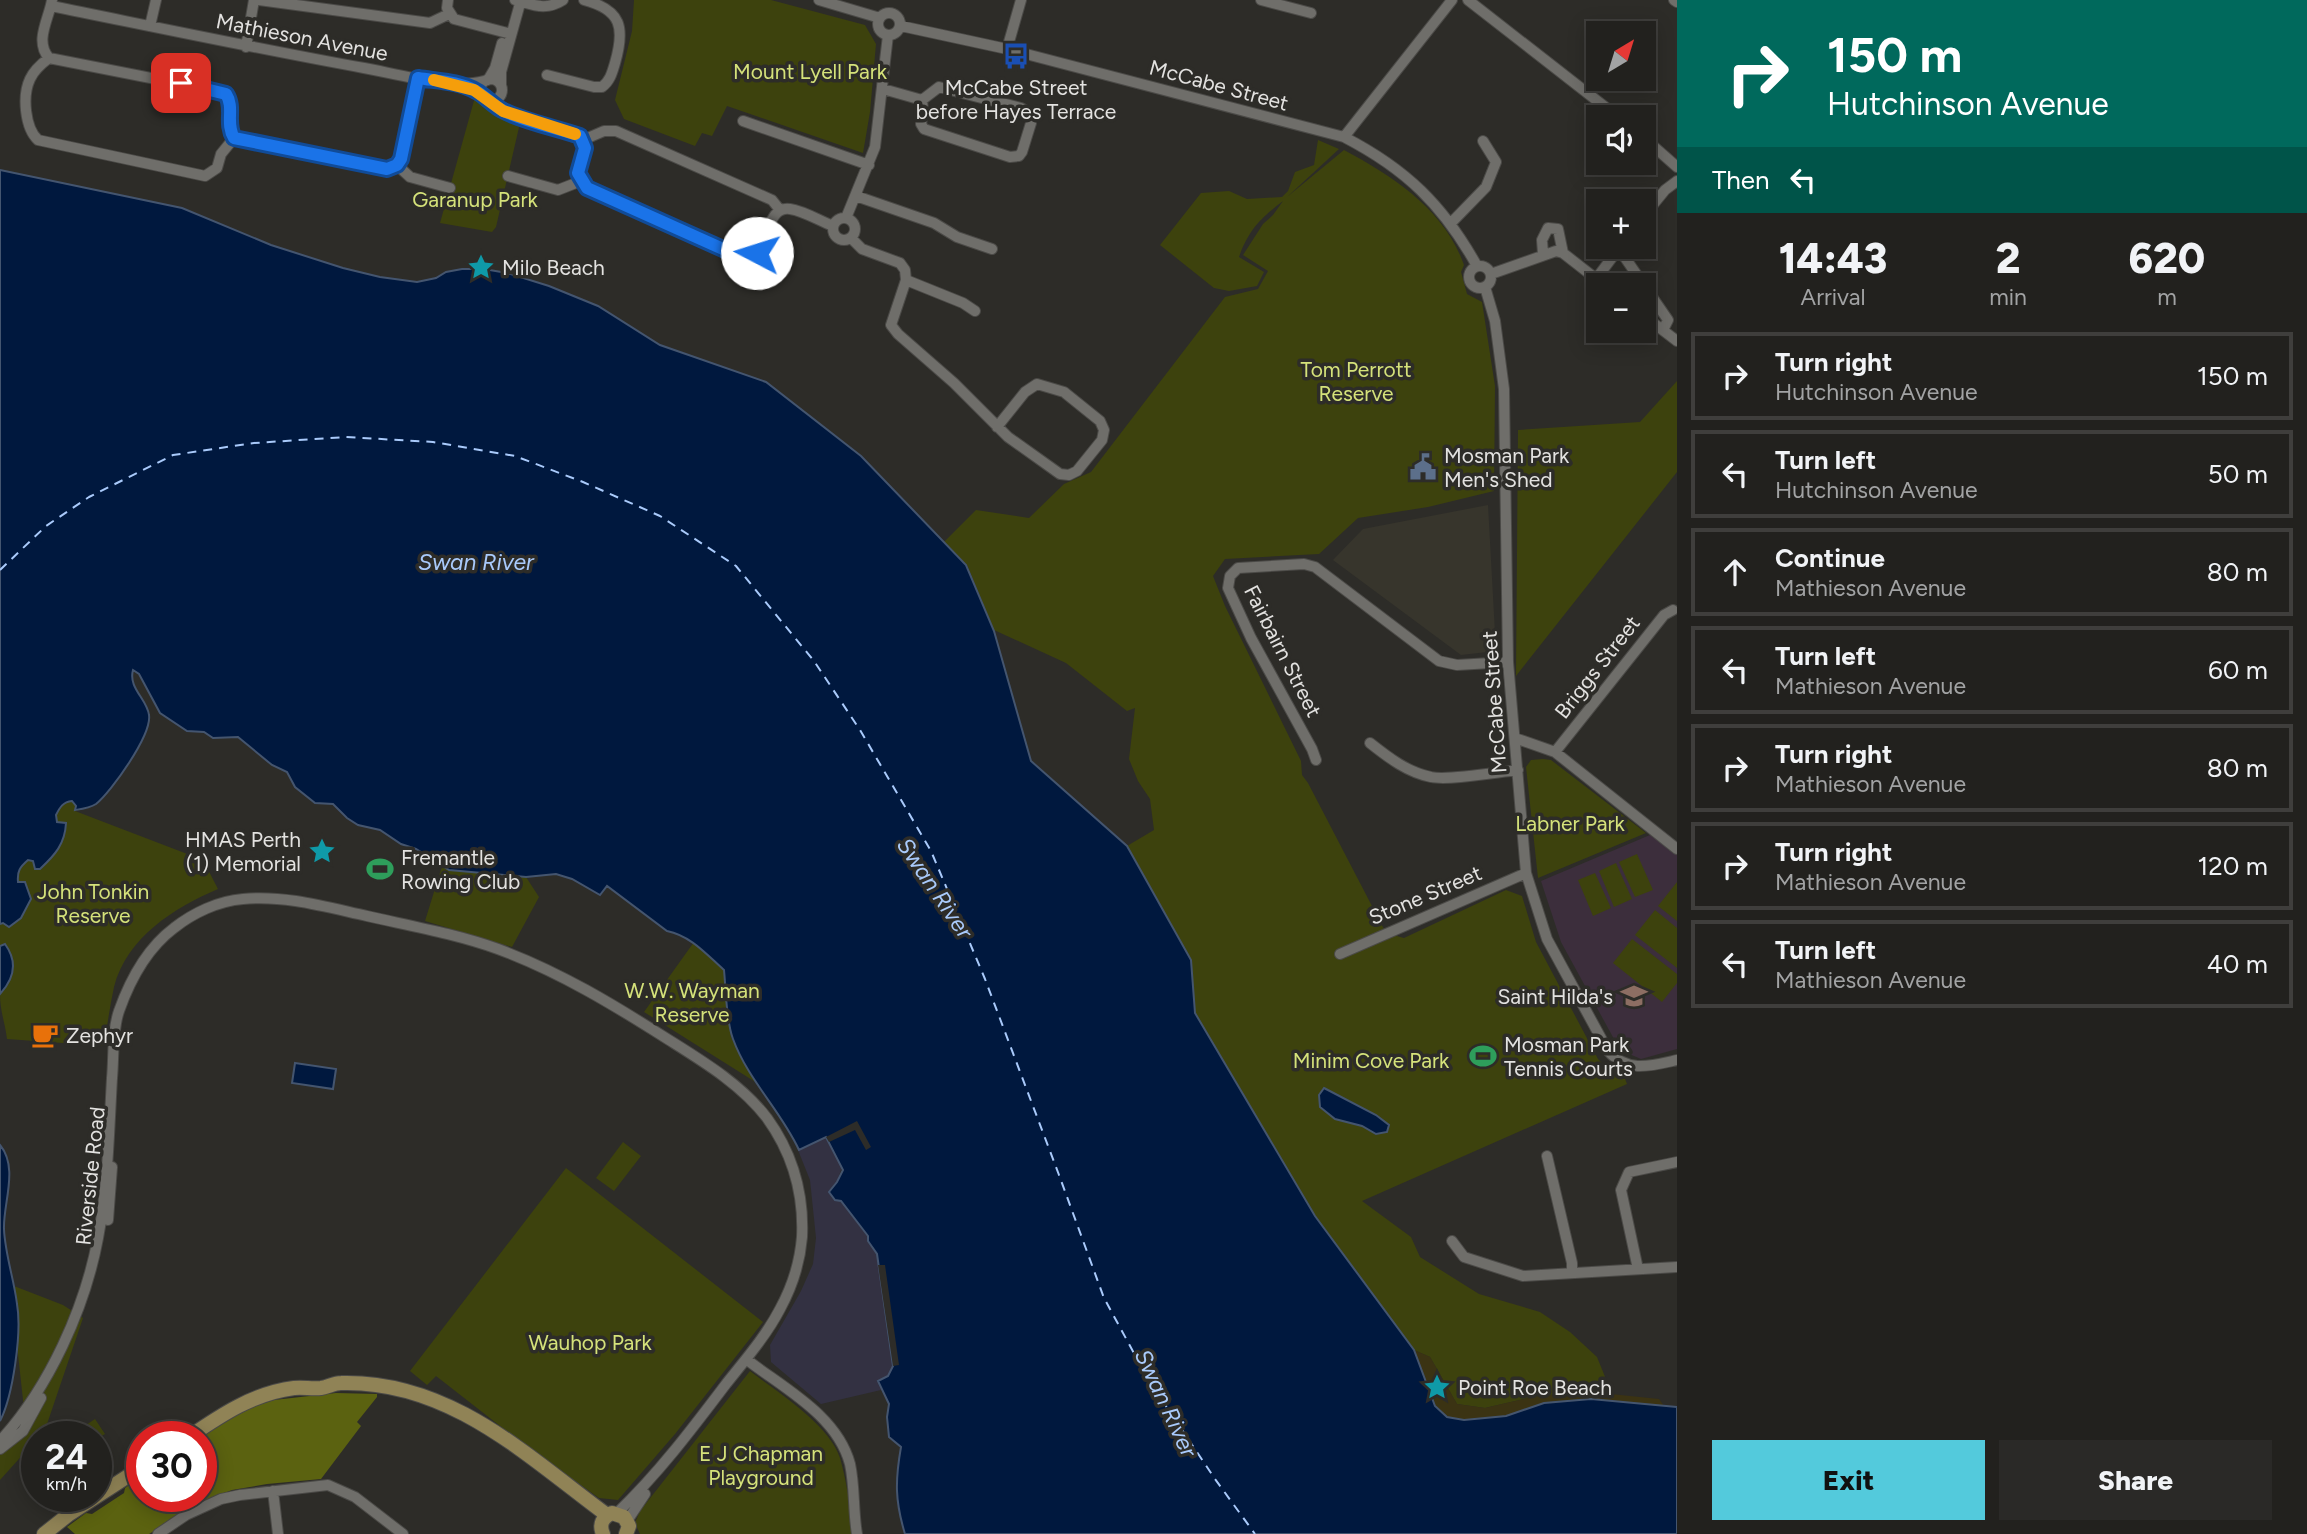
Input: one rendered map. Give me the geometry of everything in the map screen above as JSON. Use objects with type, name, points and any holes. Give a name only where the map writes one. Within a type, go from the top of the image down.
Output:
[{"type":"main road","points":[[214,1421],[237,1406],[280,1391],[320,1388],[341,1383],[398,1387],[440,1402],[525,1451],[615,1527]]},
{"type":"main road","points":[[217,1427],[250,1408],[284,1397],[342,1390],[406,1396],[439,1408],[514,1452],[615,1527]]},
{"type":"main road","points":[[44,1534],[126,1477]]},
{"type":"main road","points":[[55,1534],[126,1484]]},
{"type":"street","points":[[150,26],[156,0]]},
{"type":"street","points":[[246,47],[257,0],[430,23],[449,14]]},
{"type":"street","points":[[448,0],[449,14],[454,19],[508,33]]},
{"type":"street","points":[[480,93],[495,68],[518,0],[549,8],[563,0]]},
{"type":"street","points":[[547,75],[594,87],[601,87],[610,78],[621,41],[615,16],[602,5],[584,0]]},
{"type":"street","points":[[819,0],[899,18],[901,26],[898,32],[888,36]]},
{"type":"street","points":[[887,0],[879,29],[888,36]]},
{"type":"street","points":[[1007,49],[1021,0]]},
{"type":"street","points":[[1261,0],[1311,13]]},
{"type":"street","points":[[1344,137],[1452,0]]},
{"type":"street","points":[[1468,0],[1603,105]]},
{"type":"street","name":"Mathieson Avenue","points":[[49,58],[43,51],[41,40],[52,3],[246,47],[456,84],[480,93],[485,100],[498,94]]},
{"type":"street","name":"McCabe Street","points":[[901,26],[1007,49],[1344,137],[1369,150],[1406,176],[1430,198],[1477,266]]},
{"type":"street","points":[[498,94],[508,33]]},
{"type":"street","points":[[846,218],[875,148],[888,36]]},
{"type":"street","points":[[234,138],[221,154],[217,168],[205,176],[38,140],[30,131],[26,93],[38,66],[49,58],[222,92],[230,100],[228,128],[234,138],[387,169],[397,165],[401,159],[418,78]]},
{"type":"street","points":[[486,80],[494,79],[498,94],[512,113],[580,136],[585,148],[578,173],[587,188],[743,258],[757,253],[780,210],[790,209],[833,226]]},
{"type":"street","name":"Mathieson Avenue","points":[[456,84],[486,80]]},
{"type":"street","points":[[939,87],[1026,110],[1031,117],[1024,147],[1019,156],[1010,157],[930,132],[921,124],[922,100],[939,87]]},
{"type":"street","points":[[883,89],[922,100]]},
{"type":"street","points":[[743,121],[869,165]]},
{"type":"street","points":[[583,140],[604,131],[616,131],[772,200],[780,210]]},
{"type":"street","points":[[1450,224],[1486,187],[1496,162],[1483,141]]},
{"type":"street","points":[[1656,148],[1677,167]]},
{"type":"street","points":[[397,165],[410,177],[450,188]]},
{"type":"street","points":[[508,176],[558,190],[581,181]]},
{"type":"street","points":[[1656,201],[1677,181]]},
{"type":"street","points":[[856,196],[933,223],[957,237],[992,249]]},
{"type":"street","points":[[846,218],[855,228],[850,238],[844,240],[833,233],[833,226],[837,220],[846,218]]},
{"type":"street","points":[[1543,254],[1542,240],[1548,228],[1558,229],[1563,253]]},
{"type":"street","points":[[850,238],[862,249],[900,263],[905,270],[906,280],[891,325],[997,427],[1060,474],[1069,475],[1077,471],[1102,440],[1104,430],[1100,421],[1064,392],[1037,384],[1025,392],[997,427]]},
{"type":"street","points":[[1491,274],[1556,251],[1563,253],[1589,273]]},
{"type":"street","points":[[1627,259],[1668,320],[1663,330]]},
{"type":"street","points":[[1477,266],[1487,268],[1491,274],[1491,280],[1485,287],[1474,287],[1469,280],[1469,273],[1477,266]]},
{"type":"street","points":[[906,280],[975,310]]},
{"type":"street","name":"McCabe Street","points":[[1485,287],[1495,321],[1504,389],[1508,662],[1525,873],[1547,939],[1608,1051],[1618,1062],[1649,1066],[1677,1060]]},
{"type":"street","points":[[1656,325],[1677,341]]},
{"type":"street","name":"Fairbairn Street","points":[[1316,760],[1312,748],[1251,638],[1228,588],[1230,576],[1238,568],[1304,564],[1315,567],[1439,661],[1457,665],[1508,662]]},
{"type":"street","name":"Briggs Street","points":[[1555,752],[1664,615],[1673,610]]},
{"type":"street","points":[[1515,738],[1555,752],[1677,849]]},
{"type":"street","points":[[1370,743],[1394,762],[1434,778],[1518,770]]},
{"type":"street","points":[[1516,753],[1536,747]]},
{"type":"street","name":"Stone Street","points":[[1340,954],[1525,873]]},
{"type":"street","name":"Riverside Road","points":[[0,1441],[21,1417],[54,1362],[74,1317],[91,1267],[101,1218],[115,1038],[119,1012],[133,977],[144,960],[177,925],[205,909],[229,901],[266,898],[295,900],[482,944],[545,968],[595,993],[715,1070],[745,1094],[766,1117],[786,1147],[802,1202],[802,1241],[796,1273],[782,1307],[663,1471],[615,1527]]},
{"type":"street","name":"Riverside Road","points":[[0,1449],[28,1424],[76,1331],[103,1251],[110,1202],[125,1015],[123,1004]]},
{"type":"street","points":[[1547,1156],[1572,1273]]},
{"type":"street","points":[[1639,1269],[1621,1190],[1629,1172],[1677,1162]]},
{"type":"street","points":[[1452,1241],[1464,1257],[1523,1276],[1677,1267]]},
{"type":"street","points":[[746,1359],[825,1420],[840,1441],[852,1477],[857,1534]]},
{"type":"street","points":[[158,1534],[200,1507],[240,1495],[328,1485],[355,1497],[403,1534]]},
{"type":"street","points":[[273,1491],[278,1534]]},
{"type":"shaded area","points":[[1488,505],[1496,651],[1461,655],[1333,560],[1363,529]]},
{"type":"shaded area","name":"Saint Hilda's","points":[[1650,835],[1677,854],[1677,1049],[1641,1059],[1620,1050],[1561,942],[1541,881]]},
{"type":"shaded area","points":[[857,1121],[837,1182],[841,1201],[868,1237],[877,1254],[899,1365],[889,1376],[879,1381],[881,1390],[821,1404],[771,1362],[770,1345],[813,1264],[816,1238],[810,1180],[798,1150]]},
{"type":"green space","name":"Mount Lyell Park","points":[[634,0],[771,0],[865,25],[876,44],[863,153],[727,106],[712,136],[702,133],[695,146],[624,119],[615,100],[632,31]]},
{"type":"green space","name":"Garanup Park","points":[[475,97],[499,116],[520,123],[496,227],[492,232],[440,223]]},
{"type":"green space","points":[[1318,140],[1339,149],[1287,197],[1344,150],[1381,171],[1415,197],[1431,211],[1455,245],[1464,265],[1461,272],[1467,294],[1482,302],[1495,386],[1494,491],[1428,507],[1358,518],[1319,554],[1225,559],[1213,576],[1301,761],[1302,775],[1386,933],[1404,938],[1506,890],[1522,896],[1536,942],[1598,1059],[1614,1075],[1624,1076],[1627,1084],[1362,1201],[1411,1237],[1420,1257],[1479,1294],[1540,1312],[1570,1332],[1597,1357],[1612,1394],[1582,1391],[1533,1397],[1485,1408],[1457,1404],[1430,1357],[1414,1350],[1315,1216],[1195,1013],[1191,960],[1127,846],[1154,830],[1150,799],[1138,781],[1129,759],[1135,708],[1127,711],[1066,663],[994,630],[967,565],[944,542],[976,510],[1029,518],[1064,484],[1091,472],[1225,297],[1258,289],[1268,271],[1243,255],[1263,224],[1283,201],[1256,225],[1239,257],[1264,272],[1257,286],[1229,291],[1214,288],[1160,245],[1201,193],[1229,191],[1247,199],[1282,197],[1288,191],[1295,172],[1314,165]]},
{"type":"green space","points":[[1677,381],[1677,472],[1516,676],[1518,430],[1640,422]]},
{"type":"green space","name":"Labner Park","points":[[1531,760],[1551,760],[1646,833],[1538,878],[1526,767]]},
{"type":"green space","name":"John Tonkin Reserve","points":[[72,801],[76,806],[75,811],[203,860],[218,889],[169,915],[154,926],[130,953],[120,969],[114,987],[104,1046],[7,1039],[1,1006],[0,994],[7,986],[5,944],[0,946],[0,924],[3,923],[18,882],[18,872],[28,860],[33,861],[57,822],[56,814],[60,807]]},
{"type":"green space","points":[[1637,854],[1653,890],[1635,897],[1619,862]]},
{"type":"green space","points":[[1616,863],[1632,899],[1614,907],[1599,871]]},
{"type":"green space","points":[[442,866],[449,870],[526,877],[539,897],[512,947],[425,921]]},
{"type":"green space","points":[[1595,873],[1611,908],[1593,916],[1578,880]]},
{"type":"green space","points":[[1677,882],[1677,921],[1658,906]]},
{"type":"green space","points":[[1655,910],[1677,928],[1677,968],[1635,935]]},
{"type":"green space","points":[[1632,939],[1677,974],[1677,983],[1662,1002],[1613,963]]},
{"type":"green space","name":"W.W. Wayman Reserve","points":[[694,942],[724,970],[731,1037],[757,1083],[644,1012]]},
{"type":"green space","points":[[623,1142],[641,1156],[614,1191],[596,1178]]},
{"type":"green space","name":"Wauhop Park","points":[[566,1168],[763,1322],[675,1434],[618,1500],[599,1498],[523,1444],[436,1376],[427,1385],[410,1371]]},
{"type":"green space","points":[[14,1286],[63,1305],[83,1318],[48,1421],[21,1421],[21,1457],[0,1480],[0,1450],[24,1409],[17,1345],[18,1307]]},
{"type":"green space","name":"E J Chapman Playground","points":[[750,1371],[814,1421],[834,1445],[840,1458],[855,1534],[640,1534],[635,1523],[640,1511]]},
{"type":"green space","points":[[336,1393],[377,1394],[357,1422],[361,1426],[321,1479],[267,1484],[232,1490],[217,1496],[217,1427],[249,1408],[274,1400]]},
{"type":"green space","points":[[125,1488],[126,1512],[185,1512],[149,1534],[75,1534],[67,1527],[86,1513],[112,1512],[112,1501],[124,1493]]},
{"type":"sand","name":"Point Roe Beach","points":[[1414,1350],[1430,1357],[1457,1404],[1485,1408],[1533,1397],[1582,1391],[1659,1399],[1664,1406],[1591,1399],[1544,1403],[1506,1416],[1464,1420],[1447,1417],[1435,1406]]},
{"type":"water","name":"Swan River","points":[[0,170],[182,208],[271,245],[380,277],[417,282],[436,278],[446,272],[484,269],[549,286],[598,306],[660,345],[766,382],[861,456],[966,565],[994,631],[1031,761],[1127,846],[1191,960],[1195,1013],[1315,1216],[1414,1350],[1435,1406],[1447,1417],[1464,1420],[1506,1416],[1544,1403],[1591,1399],[1677,1407],[1677,1534],[905,1534],[897,1491],[901,1447],[889,1437],[889,1404],[878,1381],[888,1376],[893,1366],[877,1254],[868,1241],[868,1236],[841,1201],[835,1200],[829,1192],[843,1170],[826,1137],[799,1150],[739,1054],[729,1023],[724,970],[691,941],[667,931],[607,886],[600,895],[572,879],[556,874],[526,877],[449,870],[380,830],[358,825],[333,804],[315,803],[295,787],[287,772],[272,765],[238,737],[213,738],[204,732],[187,731],[160,713],[139,674],[133,670],[135,688],[149,715],[138,749],[96,804],[75,810],[76,806],[72,801],[60,807],[56,815],[57,822],[66,823],[61,843],[55,854],[40,869],[35,869],[33,861],[28,860],[21,867],[18,882],[25,882],[31,899],[21,918],[9,927],[0,924]]},
{"type":"water","points":[[5,944],[12,957],[13,970],[9,982],[0,994],[0,946]]},
{"type":"water","points":[[295,1063],[336,1069],[333,1089],[292,1083]]},
{"type":"water","points":[[1324,1088],[1376,1115],[1389,1125],[1387,1132],[1376,1134],[1362,1126],[1335,1119],[1320,1107],[1319,1095]]},
{"type":"water","points":[[0,1145],[8,1164],[9,1186],[4,1229],[17,1304],[18,1331],[9,1396],[0,1421]]},
{"type":"pier","points":[[857,1121],[871,1147],[866,1150],[855,1130],[829,1142],[826,1137]]},
{"type":"pier","points":[[878,1265],[885,1265],[899,1365],[893,1366]]},
{"type":"ferry route","points":[[0,570],[46,526],[89,497],[173,455],[254,443],[346,437],[433,442],[515,456],[660,516],[736,566],[814,661],[860,730],[931,851],[985,979],[1104,1298],[1148,1379],[1255,1534]]},
{"type":"slow traffic","points":[[434,80],[474,90],[503,111],[575,134]]},
{"type":"place","name":"McCabe Street before Hayes Terrace","points":[[1016,56]]},
{"type":"place","name":"Milo Beach","points":[[481,267]]},
{"type":"place","name":"Mosman Park Men's Shed","points":[[1423,467]]},
{"type":"place","name":"HMAS Perth (1) Memorial","points":[[322,851]]},
{"type":"place","name":"Fremantle Rowing Club","points":[[380,869]]},
{"type":"place","name":"Saint Hilda's","points":[[1634,996]]},
{"type":"place","name":"Zephyr","points":[[45,1035]]},
{"type":"place","name":"Mosman Park Tennis Courts","points":[[1483,1056]]},
{"type":"place","name":"Point Roe Beach","points":[[1437,1387]]},
{"type":"route","points":[[181,83],[222,92],[229,97],[228,128],[234,138],[387,169],[397,165],[401,159],[418,78],[456,84],[480,93],[485,100],[503,111],[580,136],[585,148],[578,173],[587,188],[743,258],[757,253]]},
{"type":"park label","name":"Tom Perrott Reserve","points":[[1356,381]]},
{"type":"park label","name":"Minim Cove Park","points":[[1371,1060]]}]
